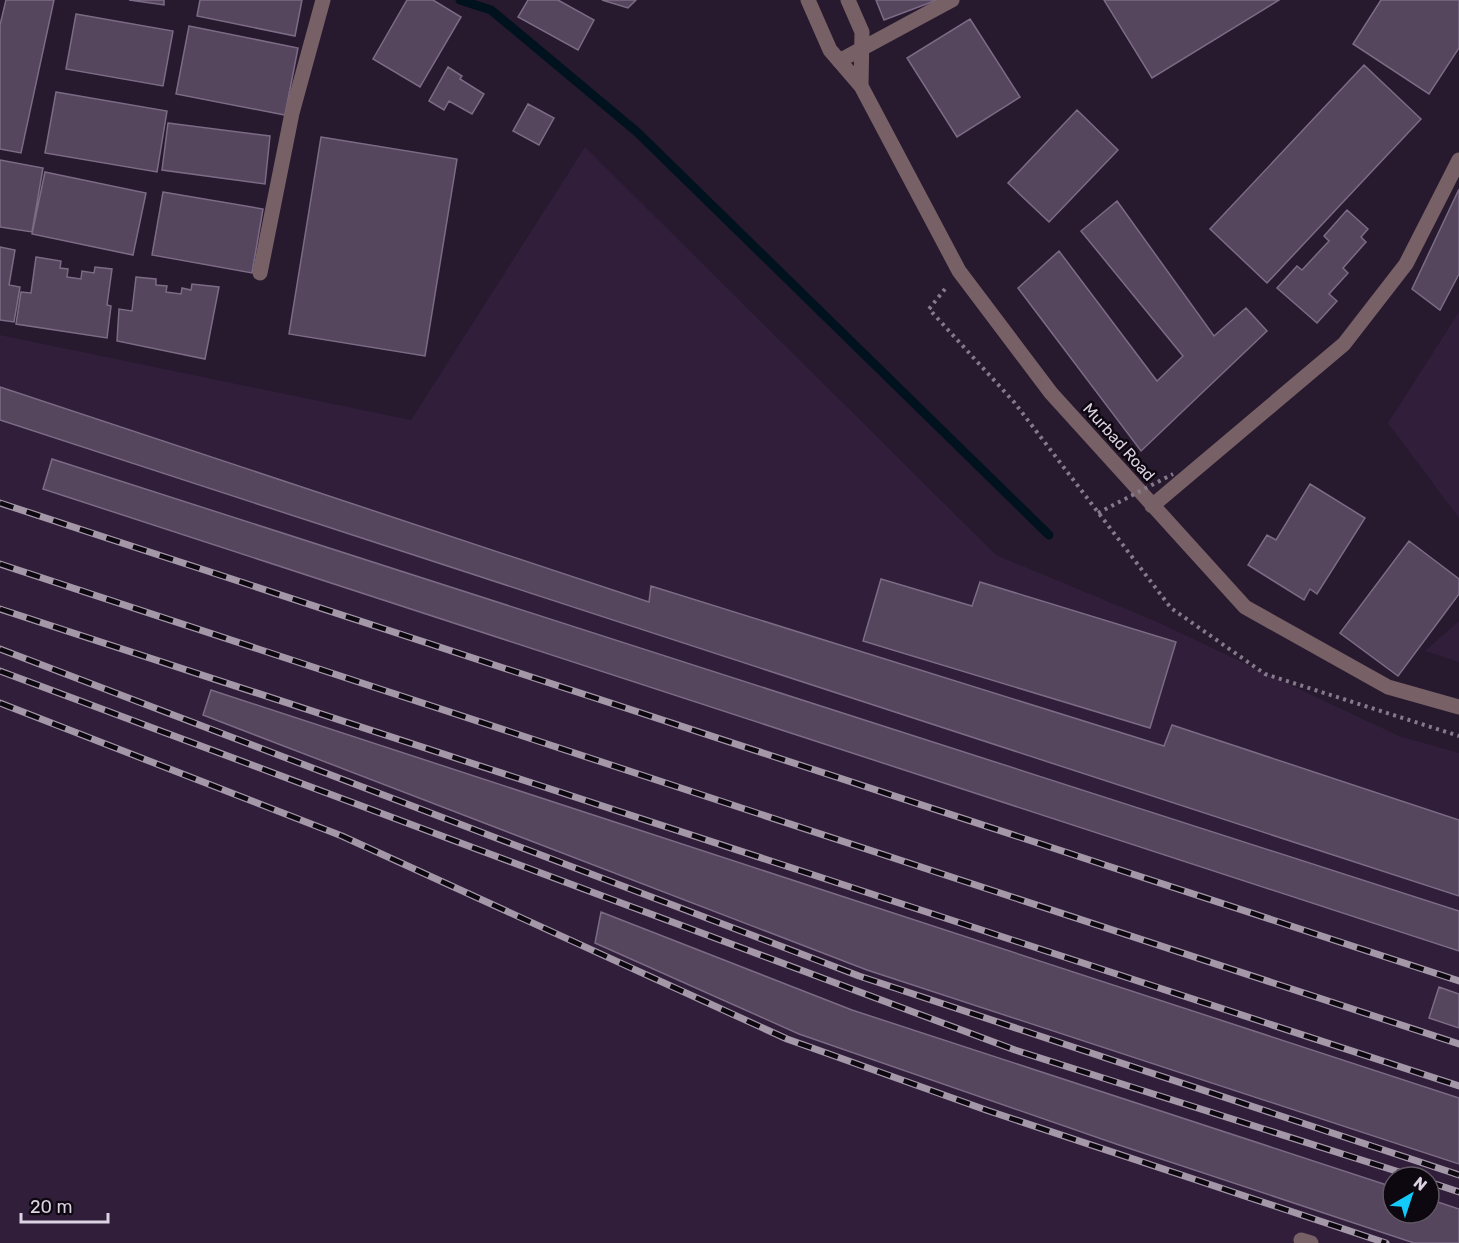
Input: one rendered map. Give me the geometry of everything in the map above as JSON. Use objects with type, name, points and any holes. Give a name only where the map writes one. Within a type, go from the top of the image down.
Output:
[{"type":"street","points":[[260,273],[292,113],[323,0]]},
{"type":"street","name":"Murbad Road","points":[[808,0],[830,50],[861,86],[959,271],[1051,393],[1152,506],[1245,607],[1388,687],[1459,707]]},
{"type":"street","name":"Murbad Road","points":[[848,0],[862,32],[861,86]]},
{"type":"street","points":[[839,62],[952,0]]},
{"type":"street","points":[[1152,506],[1344,344],[1406,264],[1459,160]]},
{"type":"path","points":[[959,271],[930,309],[1014,402]]},
{"type":"path","points":[[1098,513],[1173,474]]},
{"type":"shaded area","points":[[585,147],[996,555],[1155,621],[1399,736],[1459,753],[1459,1243],[0,1243],[0,335],[411,420]]},
{"type":"shaded area","points":[[1459,312],[1459,518],[1388,423]]},
{"type":"shaded area","points":[[1459,621],[1459,662],[1425,651]]},
{"type":"building","points":[[6,0],[54,0],[21,153],[0,149],[0,25]]},
{"type":"building","points":[[129,0],[164,0],[164,5]]},
{"type":"building","points":[[200,0],[302,0],[295,36],[197,16]]},
{"type":"building","points":[[407,0],[433,0],[461,17],[420,87],[373,59]]},
{"type":"building","points":[[528,0],[558,0],[594,20],[578,50],[518,17]]},
{"type":"building","points":[[602,0],[636,0],[628,8]]},
{"type":"building","points":[[876,0],[937,0],[884,20]]},
{"type":"building","points":[[1104,0],[1279,0],[1152,78]]},
{"type":"building","points":[[1381,0],[1459,0],[1459,48],[1429,94],[1353,44]]},
{"type":"building","points":[[76,14],[173,31],[163,86],[66,69]]},
{"type":"building","points":[[970,19],[1020,97],[957,137],[907,58]]},
{"type":"building","points":[[189,26],[298,48],[285,115],[176,94]]},
{"type":"building","points":[[1364,65],[1421,119],[1267,283],[1210,229]]},
{"type":"building","points":[[448,67],[462,76],[460,79],[484,94],[472,114],[449,101],[444,110],[429,101]]},
{"type":"building","points":[[56,92],[167,111],[157,172],[45,153]]},
{"type":"building","points":[[528,104],[554,118],[539,145],[513,131]]},
{"type":"building","points":[[1077,110],[1118,150],[1049,222],[1008,183]]},
{"type":"building","points":[[168,123],[270,136],[265,184],[162,170]]},
{"type":"building","points":[[321,137],[457,159],[425,356],[289,334]]},
{"type":"building","points":[[0,160],[43,168],[32,232],[0,227]]},
{"type":"building","points":[[45,172],[146,193],[133,255],[32,234]]},
{"type":"building","points":[[1459,189],[1459,274],[1440,310],[1412,289]]},
{"type":"building","points":[[163,192],[263,209],[252,273],[152,255]]},
{"type":"building","points":[[1117,201],[1214,336],[1246,308],[1267,331],[1141,451],[1018,288],[1059,251],[1157,381],[1183,356],[1081,231]]},
{"type":"building","points":[[1347,210],[1368,229],[1361,237],[1366,242],[1343,268],[1348,273],[1329,294],[1337,301],[1317,323],[1277,288],[1297,266],[1302,270],[1329,241],[1324,236]]},
{"type":"building","points":[[0,247],[15,250],[9,285],[20,287],[14,322],[0,320]]},
{"type":"building","points":[[36,257],[61,261],[60,268],[68,269],[67,277],[81,279],[82,271],[94,273],[95,267],[112,269],[107,305],[111,306],[107,338],[16,324],[21,292],[31,293]]},
{"type":"building","points":[[136,277],[156,279],[156,285],[167,286],[166,292],[181,294],[182,288],[191,290],[192,284],[219,287],[205,359],[117,341],[119,309],[132,311]]},
{"type":"building","points":[[0,387],[649,602],[651,586],[1164,746],[1172,725],[1459,820],[1459,896],[0,420]]},
{"type":"building","points":[[52,459],[1459,911],[1459,951],[43,489]]},
{"type":"building","points":[[1310,484],[1365,518],[1317,594],[1310,589],[1304,600],[1248,565],[1267,535],[1276,540]]},
{"type":"building","points":[[1409,541],[1459,579],[1459,594],[1398,676],[1340,633]]},
{"type":"building","points":[[881,579],[972,606],[980,582],[1176,642],[1150,728],[863,641]]},
{"type":"building","points":[[211,690],[1459,1098],[1459,1164],[867,970],[203,715]]},
{"type":"building","points":[[601,912],[852,1010],[1381,1183],[1381,1225],[1441,1225],[1441,1203],[1459,1209],[1459,1243],[1414,1243],[1119,1145],[799,1034],[595,943]]},
{"type":"building","points":[[1439,987],[1459,994],[1459,1028],[1429,1018]]},
{"type":"waterway","points":[[460,0],[491,10],[637,132],[1049,535]]},
{"type":"railway","points":[[0,503],[1459,981]]},
{"type":"railway","points":[[0,564],[1459,1044]]},
{"type":"railway","points":[[0,609],[1459,1086]]},
{"type":"railway","points":[[0,649],[859,976],[1459,1175]]},
{"type":"railway","points":[[0,671],[1015,1050],[1381,1166]]},
{"type":"railway","points":[[0,703],[342,836],[787,1039],[986,1110],[1386,1243]]},
{"type":"railway","points":[[1441,1186],[1459,1192]]}]
